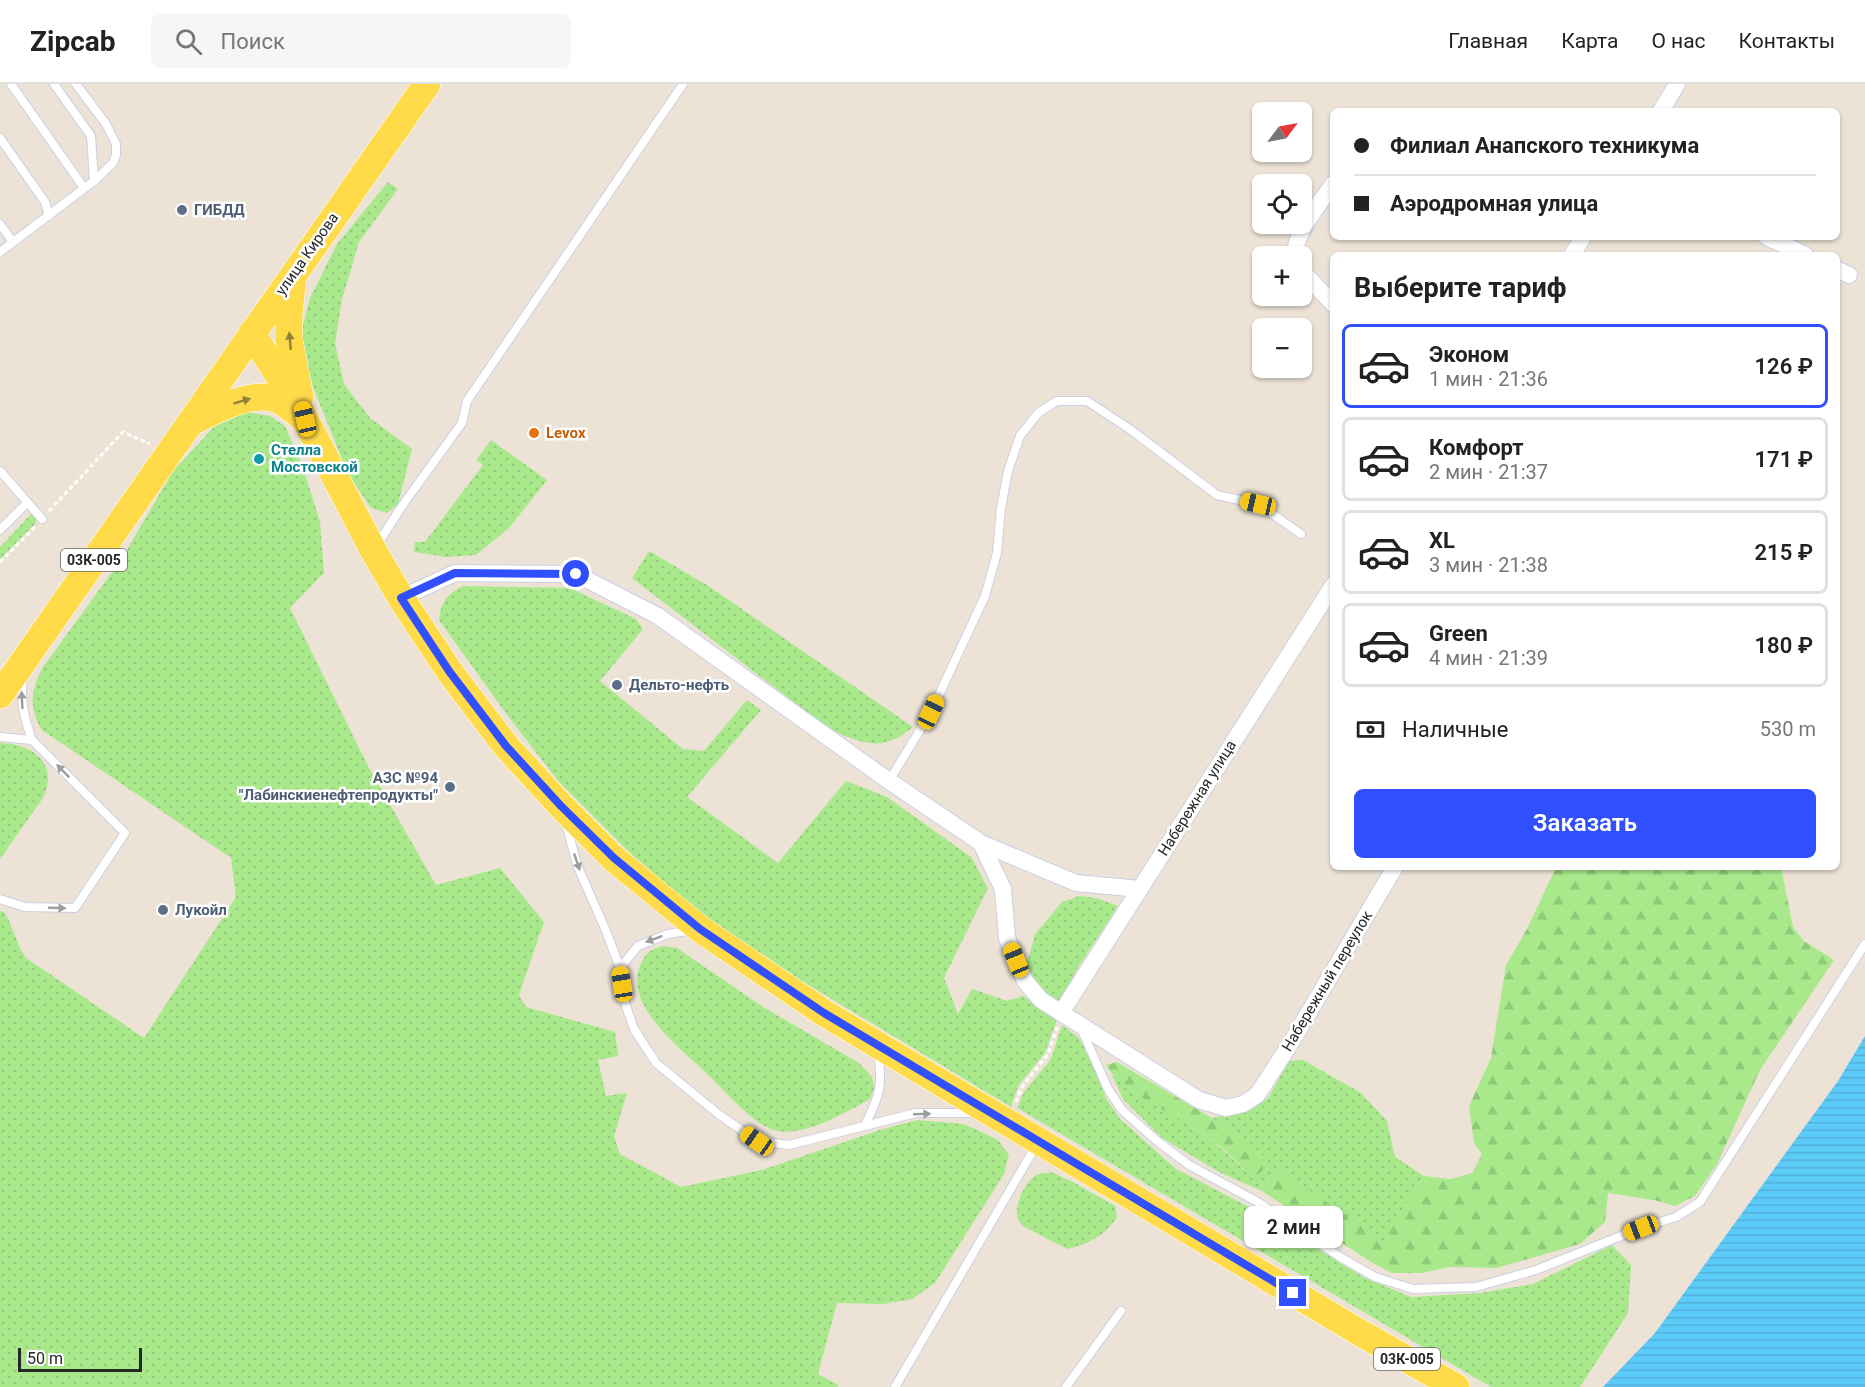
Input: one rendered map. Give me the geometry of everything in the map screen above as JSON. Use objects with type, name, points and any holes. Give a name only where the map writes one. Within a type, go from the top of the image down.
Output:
[{"type":"main road","name":"улица Кирова","points":[[188,424],[427,84]]},
{"type":"main road","points":[[294,273],[289,312],[289,340],[305,419]]},
{"type":"main road","name":"03К-005","points":[[252,333],[305,419],[373,550],[401,598],[449,671],[506,746],[561,806],[614,858],[700,929],[824,1013],[1357,1331],[1456,1387]]},
{"type":"main road","name":"03К-005","points":[[0,695],[188,424],[248,398],[276,399],[305,419]]},
{"type":"street","points":[[1663,108],[1677,84]]},
{"type":"street","points":[[1296,246],[1301,231],[1330,189]]},
{"type":"street","points":[[1773,240],[1799,252]]},
{"type":"street","points":[[1312,282],[1330,301]]},
{"type":"street","points":[[401,598],[455,573],[576,574],[658,616],[981,843],[1076,883],[1140,889]]},
{"type":"street","name":"Набережная улица","points":[[1062,1013],[1330,590]]},
{"type":"street","points":[[981,843],[1003,889],[1007,938],[1024,981],[1041,1000],[1080,1025]]},
{"type":"street","name":"Набережный переулок","points":[[1080,1025],[1199,1100],[1226,1108],[1243,1104],[1257,1095],[1295,1036],[1393,870]]},
{"type":"lane","points":[[11,84],[84,188]]},
{"type":"lane","points":[[54,84],[91,136],[94,181]]},
{"type":"lane","points":[[0,252],[50,216],[113,163],[116,144],[106,124],[76,84]]},
{"type":"lane","points":[[373,550],[462,423],[467,401],[683,84]]},
{"type":"lane","points":[[0,138],[45,202],[50,216]]},
{"type":"lane","points":[[0,224],[13,242]]},
{"type":"lane","points":[[890,781],[931,712],[985,596],[997,554],[1001,508],[1008,471],[1020,436],[1038,413],[1057,401],[1087,400],[1217,495],[1258,504],[1301,534]]},
{"type":"lane","points":[[0,471],[42,519]]},
{"type":"lane","points":[[0,530],[27,503]]},
{"type":"lane","points":[[0,899],[25,907],[75,908],[125,832],[32,741],[24,718],[21,698],[26,659]]},
{"type":"lane","points":[[0,737],[32,741]]},
{"type":"lane","points":[[561,806],[578,865],[620,968],[624,1000],[634,1029],[656,1063],[717,1113],[757,1141],[789,1146],[916,1113],[999,1118]]},
{"type":"lane","points":[[620,968],[638,946],[668,934],[700,929]]},
{"type":"lane","points":[[1080,1025],[1108,1089],[1122,1110],[1189,1165],[1256,1201],[1340,1257],[1375,1277],[1413,1289],[1476,1287],[1536,1270],[1676,1217],[1700,1202],[1865,944]]},
{"type":"lane","points":[[865,1125],[878,1100],[882,1076],[877,1045]]},
{"type":"lane","points":[[895,1387],[1038,1141]]},
{"type":"lane","points":[[1066,1387],[1121,1311]]},
{"type":"path","points":[[0,562],[123,432],[169,452]]},
{"type":"path","points":[[999,1118],[1048,1054],[1062,1013]]},
{"type":"green space","points":[[388,182],[398,189],[359,242],[342,299],[335,343],[344,384],[370,418],[412,449],[398,504],[387,513],[371,508],[348,474],[313,387],[299,340],[310,298],[337,244]]},
{"type":"green space","points":[[247,412],[270,416],[285,426],[303,467],[320,522],[324,573],[290,608],[368,766],[436,885],[500,868],[544,922],[519,995],[526,1007],[615,1032],[618,1056],[598,1060],[606,1096],[627,1093],[614,1136],[620,1154],[681,1187],[762,1170],[880,1130],[917,1120],[964,1124],[998,1140],[1009,1155],[1004,1174],[935,1283],[912,1299],[883,1304],[837,1303],[818,1374],[838,1387],[0,1387],[0,911],[4,912],[26,958],[144,1038],[236,897],[231,858],[42,730],[33,706],[34,691],[43,667],[121,560],[173,471],[215,426]]},
{"type":"green space","points":[[491,440],[547,480],[509,528],[476,555],[446,557],[414,552],[415,542],[425,542],[483,465],[476,460]]},
{"type":"green space","points":[[32,513],[36,523],[0,559],[0,547]]},
{"type":"green space","points":[[649,551],[707,585],[913,727],[891,741],[870,743],[849,738],[826,727],[632,578]]},
{"type":"green space","points":[[463,586],[570,588],[636,619],[643,629],[600,681],[683,749],[704,751],[747,700],[761,710],[687,797],[778,863],[846,781],[887,797],[971,857],[988,888],[944,978],[958,1014],[972,989],[1007,1001],[1023,996],[1057,1020],[1045,1053],[1018,1086],[1011,1107],[749,947],[694,908],[630,853],[559,782],[439,620],[441,608],[446,599]]},
{"type":"green space","points":[[0,743],[23,747],[32,752],[45,765],[48,775],[43,798],[0,859]]},
{"type":"green space","points":[[1555,870],[1782,870],[1793,927],[1804,941],[1834,960],[1760,1070],[1717,1164],[1695,1196],[1675,1206],[1654,1200],[1608,1193],[1605,1222],[1580,1244],[1497,1268],[1449,1267],[1423,1273],[1392,1273],[1371,1262],[1262,1191],[1269,1177],[1280,1170],[1383,1241],[1424,1176],[1451,1179],[1472,1173],[1482,1154],[1474,1143],[1469,1106],[1491,1058],[1506,965],[1527,929]]},
{"type":"green space","points":[[1079,896],[1096,898],[1118,906],[1077,969],[1063,997],[1055,1005],[1043,996],[1026,967],[1035,934],[1062,902]]},
{"type":"green space","points":[[663,946],[677,948],[763,1007],[859,1063],[872,1077],[874,1088],[870,1099],[825,1122],[801,1130],[777,1131],[759,1123],[672,1041],[648,1013],[637,984],[639,969],[648,953]]},
{"type":"green space","points":[[1062,1025],[1079,1038],[1090,1058],[1106,1098],[1120,1119],[1176,1169],[1251,1208],[1365,1278],[1411,1297],[1480,1293],[1533,1284],[1612,1245],[1631,1265],[1628,1313],[1580,1387],[1491,1387],[1017,1108],[1024,1092],[1051,1059]]},
{"type":"green space","points":[[1303,1060],[1361,1093],[1387,1121],[1395,1157],[1424,1176],[1383,1242],[1280,1170],[1269,1177],[1262,1191],[1221,1173],[1162,1138],[1123,1099],[1112,1075],[1208,1137],[1254,1178],[1244,1137],[1212,1118],[1242,1112],[1268,1098],[1289,1061]]},
{"type":"green space","points":[[1117,1062],[1244,1137],[1267,1159],[1263,1170],[1254,1178],[1197,1129],[1138,1095],[1114,1075],[1106,1065]]},
{"type":"green space","points":[[1051,1172],[1115,1206],[1117,1217],[1102,1234],[1082,1245],[1067,1249],[1023,1226],[1018,1220],[1018,1203],[1022,1192],[1033,1178],[1039,1174]]},
{"type":"water","points":[[1865,1036],[1865,1387],[1603,1387],[1655,1333],[1838,1081]]},
{"type":"place","name":"ГИБДД","points":[[182,210]]},
{"type":"place","name":"Levox","points":[[534,433]]},
{"type":"place","name":"Стелла Мостовской","points":[[259,459]]},
{"type":"place","name":"Дельто-нефть","points":[[617,685]]},
{"type":"place","name":"АЗС №94 \"Лабинскиенефтепродукты\"","points":[[450,787]]},
{"type":"place","name":"Лукойл","points":[[163,910]]},
{"type":"route","points":[[576,574],[455,573],[401,598],[449,671],[506,746],[561,806],[614,858],[700,929],[824,1013],[1293,1293]]}]
